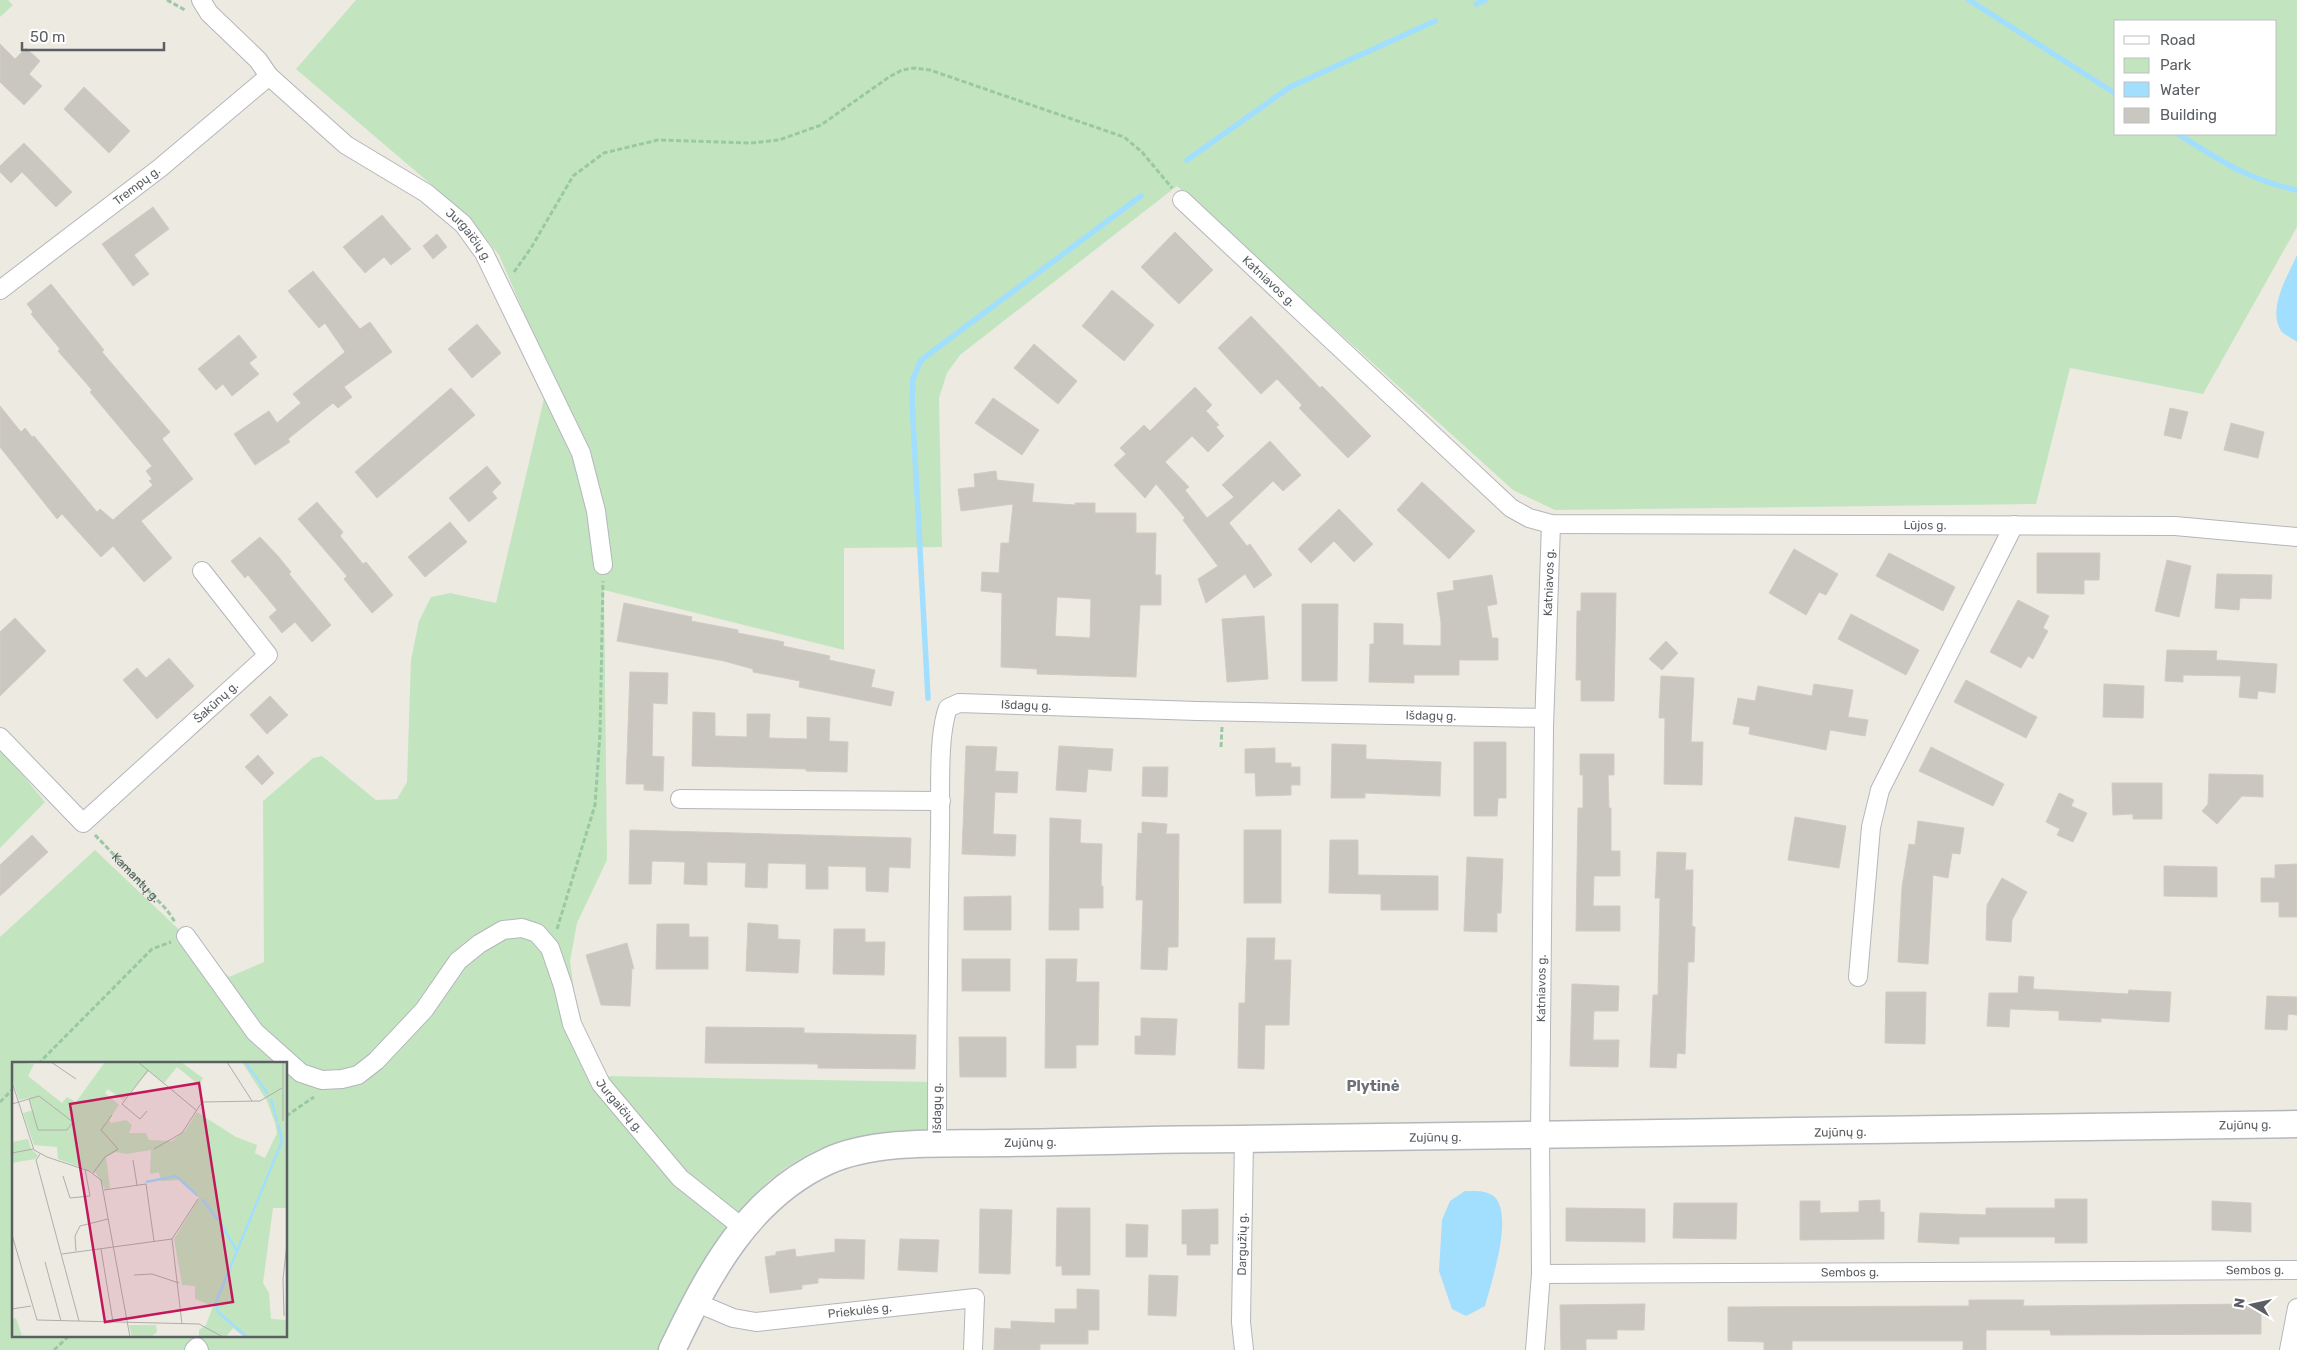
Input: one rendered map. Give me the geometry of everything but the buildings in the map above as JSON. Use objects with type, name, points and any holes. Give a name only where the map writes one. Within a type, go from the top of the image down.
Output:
[{"type":"main road","name":"Zujūnų g.","points":[[672,1350],[695,1302],[718,1261],[742,1228],[771,1198],[797,1177],[831,1159],[866,1150],[937,1144],[2297,1124]]},
{"type":"street","name":"Jurgaičių g.","points":[[201,0],[209,13],[258,60],[269,76],[346,145],[426,193],[463,224],[484,252],[581,454],[596,511],[603,565]]},
{"type":"street","name":"Trempų g.","points":[[0,290],[203,134],[269,76]]},
{"type":"street","name":"Katniavos g.","points":[[1182,200],[1511,508],[1529,518],[1551,524],[1544,718],[1540,1135]]},
{"type":"street","name":"Lūjos g.","points":[[1551,524],[2176,526],[2297,537]]},
{"type":"street","points":[[1858,976],[1871,827],[1880,790],[2014,525]]},
{"type":"street","name":"Šakūnų g.","points":[[84,822],[268,655],[202,571]]},
{"type":"street","name":"Išdagų g.","points":[[937,1144],[936,1011],[943,721],[948,708],[959,703],[1197,712],[1544,718]]},
{"type":"street","points":[[0,737],[84,822]]},
{"type":"street","points":[[680,800],[941,801]]},
{"type":"street","points":[[186,936],[255,1032],[301,1073],[322,1080],[342,1079],[358,1075],[376,1061],[424,1010],[458,961],[479,944],[503,930],[522,928],[537,933],[550,948]]},
{"type":"street","name":"Jurgaičių g.","points":[[550,948],[563,986],[572,1024],[601,1084],[680,1178],[742,1228]]},
{"type":"street","points":[[1535,1350],[1541,1274],[1540,1135]]},
{"type":"street","name":"Dargužių g.","points":[[1244,1139],[1241,1322],[1244,1350]]},
{"type":"street","name":"Sembos g.","points":[[1541,1274],[2297,1270]]},
{"type":"street","name":"Priekulės g.","points":[[695,1302],[733,1318],[756,1322],[975,1298],[973,1350]]},
{"type":"street","points":[[2289,1350],[2297,1308]]},
{"type":"street","points":[[194,1350],[197,1348],[199,1350]]},
{"type":"path","points":[[502,289],[531,248],[573,176],[604,154],[658,140],[751,143],[779,140],[821,125],[890,77],[902,70],[915,68],[930,70],[1124,137],[1142,152],[1182,200]]},
{"type":"path","points":[[550,948],[595,805],[600,734],[603,565]]},
{"type":"path","name":"Kamantų g.","points":[[84,822],[167,910],[186,936]]},
{"type":"path","points":[[40,1062],[152,949],[186,936]]},
{"type":"path","points":[[0,1102],[12,1090]]},
{"type":"path","points":[[54,1350],[67,1338]]},
{"type":"green space","points":[[0,0],[8,0],[13,5],[0,17]]},
{"type":"green space","points":[[356,0],[2297,0],[2297,227],[2203,394],[2070,368],[2036,504],[1555,510],[1513,490],[1177,186],[960,355],[947,373],[939,398],[942,547],[844,548],[844,650],[604,590],[607,860],[577,923],[570,961],[576,1005],[587,1045],[603,1076],[932,1082],[934,1136],[844,1141],[817,1150],[788,1166],[763,1186],[721,1236],[687,1292],[659,1350],[0,1350],[0,937],[95,850],[229,977],[264,962],[263,801],[313,758],[322,756],[376,800],[397,799],[407,782],[411,660],[419,621],[431,597],[450,593],[496,603],[550,373],[499,255],[468,216],[296,69]]},
{"type":"green space","points":[[0,748],[45,802],[0,848]]},
{"type":"water","points":[[2297,255],[2297,342],[2281,331],[2277,322],[2276,312],[2280,292]]},
{"type":"water","points":[[1465,1191],[1489,1193],[1499,1203],[1502,1215],[1500,1248],[1485,1306],[1466,1316],[1452,1309],[1439,1271],[1442,1220],[1450,1201]]},
{"type":"waterway","points":[[1476,4],[1485,0]]},
{"type":"waterway","points":[[1969,0],[2114,93]]},
{"type":"waterway","points":[[1187,160],[1290,87],[1435,21]]},
{"type":"waterway","points":[[2180,135],[2234,168],[2264,181],[2297,190]]},
{"type":"waterway","points":[[928,698],[912,401],[913,379],[921,360],[1141,196]]},
{"type":"district","name":"Plytinė","points":[[1373,1086]]}]
